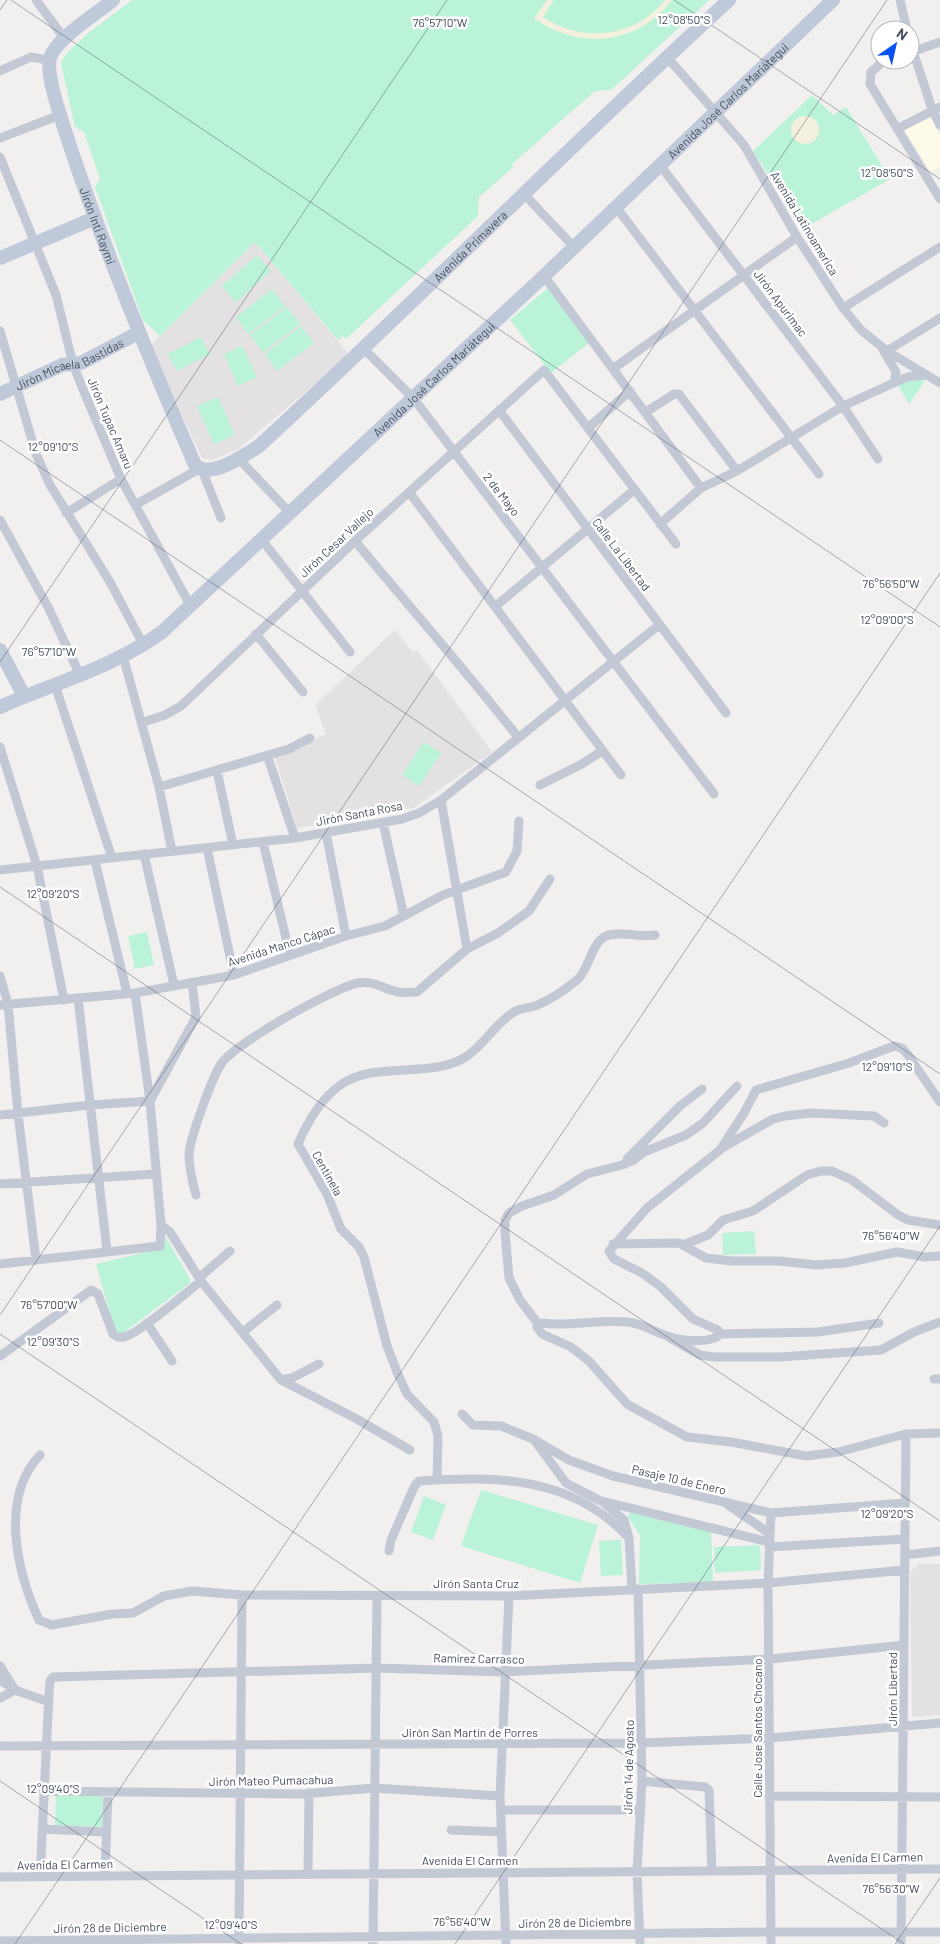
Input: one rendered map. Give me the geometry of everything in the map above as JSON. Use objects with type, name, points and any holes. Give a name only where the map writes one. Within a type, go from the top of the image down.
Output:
[{"type":"street","points":[[36,0],[65,39]]},
{"type":"street","name":"Avenida Primavera","points":[[201,470],[211,470],[239,458],[259,446],[364,349],[523,193],[729,0]]},
{"type":"street","name":"Avenida José Carlos Mariátegui","points":[[0,706],[123,656],[144,646],[162,632],[414,399],[833,0]]},
{"type":"street","points":[[900,0],[905,20]]},
{"type":"street","points":[[0,71],[31,57],[49,60],[57,45],[107,2]]},
{"type":"street","points":[[920,44],[940,42]]},
{"type":"street","name":"Avenida Latinoamerica","points":[[667,57],[744,145],[797,236],[843,308],[861,330],[884,348],[940,383]]},
{"type":"street","name":"Jirón Inti Raymi","points":[[49,60],[50,73],[60,115],[95,218],[138,333],[195,465],[201,470]]},
{"type":"street","points":[[920,68],[936,108],[940,125]]},
{"type":"street","points":[[875,70],[869,76],[870,84],[940,199]]},
{"type":"street","points":[[897,129],[936,108]]},
{"type":"street","points":[[0,138],[60,115]]},
{"type":"street","name":"Jirón Tupac Amaru","points":[[0,157],[56,295],[73,364],[121,479],[190,605]]},
{"type":"street","name":"Jirón Apurimac","points":[[660,165],[843,406],[878,459]]},
{"type":"street","points":[[523,193],[574,247]]},
{"type":"street","points":[[616,207],[819,474]]},
{"type":"street","points":[[0,258],[95,218]]},
{"type":"street","points":[[614,368],[797,236]]},
{"type":"street","points":[[843,308],[940,247]]},
{"type":"street","points":[[544,276],[614,368],[701,488]]},
{"type":"street","points":[[894,383],[896,372],[884,348],[940,318]]},
{"type":"street","points":[[0,331],[36,454],[50,485],[110,582],[144,646]]},
{"type":"street","name":"Jirón Micaela Bastidas","points":[[0,394],[62,364],[81,363],[138,333]]},
{"type":"street","name":"2 de Mayo","points":[[364,349],[414,399],[714,794]]},
{"type":"street","name":"Jirón Cesar Vallejo","points":[[141,723],[165,715],[181,706],[356,540],[544,370],[588,428]]},
{"type":"street","points":[[660,524],[701,488],[737,472],[793,439],[843,406],[910,376],[926,375]]},
{"type":"street","points":[[630,391],[588,428],[676,544]]},
{"type":"street","points":[[646,412],[674,394],[679,394],[737,472]]},
{"type":"street","name":"Calle La Libertad","points":[[499,410],[726,713]]},
{"type":"street","points":[[239,458],[290,513]]},
{"type":"street","points":[[136,505],[201,470],[221,518]]},
{"type":"street","points":[[66,513],[121,479]]},
{"type":"street","points":[[496,606],[634,490]]},
{"type":"street","points":[[409,492],[621,775]]},
{"type":"street","points":[[0,520],[48,608],[80,675]]},
{"type":"street","points":[[262,540],[350,652]]},
{"type":"street","points":[[356,540],[405,601],[458,660],[518,736]]},
{"type":"street","name":"Jirón Santa Rosa","points":[[0,870],[295,838],[383,823],[419,813],[441,800],[518,736],[659,625]]},
{"type":"street","points":[[256,634],[303,692]]},
{"type":"street","points":[[0,650],[24,696]]},
{"type":"street","points":[[123,656],[159,787],[172,851]]},
{"type":"street","points":[[55,685],[112,858]]},
{"type":"street","points":[[159,787],[288,749],[310,738]]},
{"type":"street","points":[[0,747],[37,866],[64,1000]]},
{"type":"street","points":[[540,785],[582,764],[602,750]]},
{"type":"street","points":[[267,755],[295,838]]},
{"type":"street","points":[[217,770],[233,846]]},
{"type":"street","points":[[441,800],[467,949]]},
{"type":"street","name":"Avenida Manco Cápac","points":[[4,1005],[131,993],[234,975],[346,936],[385,926],[443,895],[506,872],[517,851],[519,821]]},
{"type":"street","points":[[383,823],[404,916]]},
{"type":"street","points":[[326,833],[346,936]]},
{"type":"street","points":[[263,842],[290,955]]},
{"type":"street","points":[[207,848],[234,975]]},
{"type":"street","points":[[144,854],[174,986]]},
{"type":"street","points":[[0,1264],[160,1246],[161,1225],[150,1102],[131,993],[95,861]]},
{"type":"street","points":[[196,1195],[190,1173],[189,1152],[214,1080],[221,1064],[228,1055],[277,1022],[337,990],[359,983],[379,984],[398,992],[417,992],[467,949],[498,933],[529,911],[550,879]]},
{"type":"street","name":"Centinela","points":[[437,1480],[438,1436],[434,1422],[407,1394],[400,1380],[387,1346],[364,1257],[359,1247],[341,1229],[327,1194],[298,1144],[316,1111],[338,1086],[355,1077],[422,1068],[464,1058],[502,1020],[516,1010],[546,1002],[578,979],[599,942],[606,936],[617,934],[643,937],[655,936]]},
{"type":"street","points":[[0,976],[36,1260]]},
{"type":"street","points":[[150,1102],[196,1017],[192,982]]},
{"type":"street","points":[[78,998],[107,1251]]},
{"type":"street","points":[[720,1150],[744,1113],[756,1090],[849,1063],[894,1046],[902,1048],[908,1055],[940,1102]]},
{"type":"street","points":[[737,1086],[703,1123],[686,1135],[644,1152],[634,1160],[587,1174],[554,1195],[515,1208],[505,1220],[505,1252],[509,1278],[520,1300],[539,1325],[538,1331],[571,1347],[589,1361],[616,1395],[627,1404],[687,1437],[731,1442],[806,1456],[838,1452],[906,1434],[940,1433]]},
{"type":"street","points":[[622,1164],[680,1106],[702,1089]]},
{"type":"street","points":[[0,1116],[90,1105],[150,1102]]},
{"type":"street","points":[[719,1334],[713,1326],[693,1318],[661,1287],[642,1273],[614,1259],[609,1251],[614,1244],[648,1208],[720,1150],[766,1123],[785,1116],[811,1113],[874,1116],[884,1123]]},
{"type":"street","points":[[682,1245],[708,1235],[723,1220],[753,1211],[799,1180],[821,1171],[832,1171],[852,1180],[898,1216],[918,1222],[940,1225]]},
{"type":"street","points":[[0,1184],[155,1174]]},
{"type":"street","points":[[161,1225],[170,1232],[200,1280],[281,1380],[355,1418],[410,1450]]},
{"type":"street","points":[[614,1244],[656,1243],[682,1245],[706,1258],[816,1265],[845,1263],[897,1252],[925,1257],[940,1256]]},
{"type":"street","points":[[0,1356],[91,1290],[98,1294],[113,1334],[117,1337],[126,1337],[147,1323],[200,1280],[230,1251]]},
{"type":"street","points":[[243,1332],[278,1305]]},
{"type":"street","points":[[539,1325],[627,1322],[668,1337],[700,1354],[714,1357],[789,1357],[881,1350],[914,1332],[940,1322]]},
{"type":"street","points":[[147,1323],[172,1361]]},
{"type":"street","points":[[668,1337],[709,1341],[719,1334],[818,1332],[879,1323]]},
{"type":"street","points":[[281,1380],[292,1378],[319,1364]]},
{"type":"street","name":"Pasaje 10 de Enero","points":[[462,1414],[473,1425],[501,1426],[533,1439],[569,1460],[613,1476],[771,1513],[905,1503]]},
{"type":"street","name":"Jirón Libertad","points":[[901,1944],[906,1434]]},
{"type":"street","points":[[533,1439],[566,1482],[603,1502],[624,1520],[629,1538]]},
{"type":"street","name":"Jirón Santa Cruz","points":[[40,1455],[28,1466],[13,1495],[11,1518],[14,1549],[34,1607],[39,1620],[52,1625],[112,1614],[132,1613],[164,1596],[192,1591],[242,1595],[377,1594],[508,1596],[768,1583],[905,1570]]},
{"type":"street","points":[[389,1551],[390,1540],[415,1485],[419,1481],[437,1480],[501,1479],[521,1481],[583,1502],[609,1518],[629,1538]]},
{"type":"street","points":[[603,1502],[769,1541],[905,1538]]},
{"type":"street","points":[[723,1502],[769,1541]]},
{"type":"street","name":"Calle Jose Santos Chocano","points":[[771,1513],[768,1583],[771,1944]]},
{"type":"street","name":"Jirón 14 de Agosto","points":[[629,1538],[635,1590],[640,1666],[642,1781],[637,1871],[640,1944]]},
{"type":"street","points":[[905,1555],[940,1551]]},
{"type":"street","points":[[373,1940],[377,1594]]},
{"type":"street","points":[[239,1941],[242,1595]]},
{"type":"street","points":[[507,1939],[500,1796],[508,1596]]},
{"type":"street","name":"Ramírez Carrasco","points":[[49,1702],[50,1681],[53,1677],[376,1668],[505,1672],[770,1659],[904,1645]]},
{"type":"street","points":[[0,1666],[15,1690]]},
{"type":"street","points":[[0,1680],[15,1690],[49,1702],[40,1877]]},
{"type":"street","points":[[0,1698],[15,1690]]},
{"type":"street","name":"Jirón San Martín de Porres","points":[[0,1746],[641,1743],[770,1738],[940,1723]]},
{"type":"street","points":[[642,1781],[705,1787],[709,1790],[712,1871]]},
{"type":"street","name":"Jirón Mateo Pumacahua","points":[[43,1791],[309,1794],[374,1788],[500,1796]]},
{"type":"street","points":[[105,1876],[108,1792]]},
{"type":"street","points":[[308,1873],[309,1794]]},
{"type":"street","points":[[769,1796],[940,1797]]},
{"type":"street","points":[[501,1810],[640,1810]]},
{"type":"street","points":[[42,1829],[106,1832]]},
{"type":"street","points":[[451,1830],[502,1832]]},
{"type":"street","name":"Avenida El Carmen","points":[[0,1877],[240,1873],[373,1874],[940,1869]]},
{"type":"street","name":"Jirón 28 de Diciembre","points":[[0,1940],[106,1942],[507,1939],[640,1933],[940,1932]]},
{"type":"shaded area","points":[[929,116],[940,135],[940,167],[931,173],[905,130]]},
{"type":"shaded area","points":[[255,242],[346,351],[347,356],[239,449],[211,460],[202,458],[150,346]]},
{"type":"shaded area","points":[[395,630],[413,652],[417,650],[492,752],[414,808],[384,811],[382,813],[297,828],[275,758],[326,734],[316,707],[317,703]]},
{"type":"shaded area","points":[[919,1564],[940,1564],[940,1715],[912,1717],[910,1572]]},
{"type":"green space","points":[[132,0],[709,0],[611,90],[595,91],[512,164],[513,167],[479,197],[478,216],[346,339],[343,336],[338,340],[255,242],[160,336],[143,320],[95,187],[100,179],[84,132],[75,127],[61,63],[72,48],[82,39]]},
{"type":"green space","points":[[812,95],[833,115],[846,107],[890,179],[801,230],[789,207],[753,151]]},
{"type":"green space","points":[[257,255],[271,271],[236,302],[222,286]]},
{"type":"green space","points":[[548,288],[590,342],[551,373],[510,320]]},
{"type":"green space","points":[[272,289],[285,306],[248,334],[236,317]]},
{"type":"green space","points":[[287,307],[300,324],[263,352],[250,335]]},
{"type":"green space","points":[[301,326],[314,343],[277,371],[265,354]]},
{"type":"green space","points":[[201,337],[210,354],[177,371],[168,354]]},
{"type":"green space","points":[[242,346],[257,377],[238,386],[224,354]]},
{"type":"green space","points":[[916,379],[925,381],[909,404],[898,385]]},
{"type":"green space","points":[[218,397],[235,435],[214,444],[197,406]]},
{"type":"green space","points":[[424,742],[441,753],[419,786],[402,775]]},
{"type":"green space","points":[[147,932],[154,965],[135,969],[128,936]]},
{"type":"green space","points":[[754,1231],[756,1254],[723,1255],[722,1233]]},
{"type":"green space","points":[[165,1236],[190,1279],[190,1283],[119,1336],[116,1334],[96,1264],[159,1249]]},
{"type":"green space","points":[[481,1490],[598,1525],[580,1583],[461,1546]]},
{"type":"green space","points":[[424,1496],[446,1505],[433,1540],[411,1532]]},
{"type":"green space","points":[[630,1511],[711,1530],[713,1582],[639,1584],[640,1535],[628,1517]]},
{"type":"green space","points":[[621,1540],[623,1575],[601,1576],[599,1541]]},
{"type":"green space","points":[[760,1545],[761,1570],[715,1573],[714,1547]]},
{"type":"green space","points":[[56,1794],[103,1796],[102,1827],[55,1825]]},
{"type":"sand","points":[[547,0],[554,0],[543,17],[574,31],[591,33],[623,29],[653,13],[665,0],[672,0],[658,15],[642,26],[625,34],[607,38],[588,39],[551,29],[534,18]]},
{"type":"sand","points":[[805,116],[815,120],[819,130],[815,140],[805,144],[795,140],[791,130],[795,120]]}]
